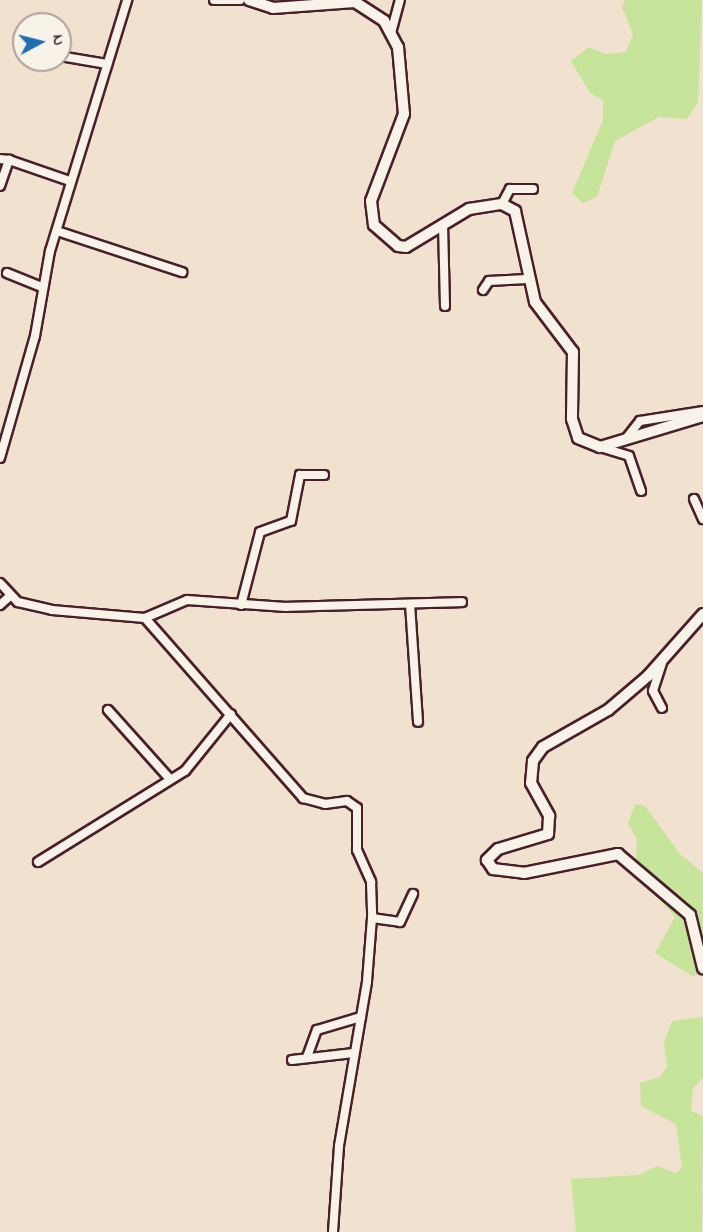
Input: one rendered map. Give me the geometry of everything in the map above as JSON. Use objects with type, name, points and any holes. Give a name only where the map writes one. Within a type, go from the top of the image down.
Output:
[{"type":"street","points":[[1,454],[35,336],[42,287],[70,181],[128,0]]},
{"type":"street","points":[[214,0],[240,0]]},
{"type":"street","points":[[249,0],[273,8],[355,2],[372,11],[391,33],[403,76],[405,114],[371,201],[371,219],[398,246],[406,247],[469,209],[502,204]]},
{"type":"street","points":[[391,33],[400,0]]},
{"type":"street","points":[[72,58],[107,64]]},
{"type":"street","points":[[0,186],[5,159],[70,181]]},
{"type":"street","points":[[502,204],[510,189],[533,189]]},
{"type":"street","points":[[502,204],[520,221],[527,279],[535,302],[573,352],[573,428],[585,444],[629,456],[641,491]]},
{"type":"street","points":[[443,224],[445,306]]},
{"type":"street","points":[[57,231],[182,272]]},
{"type":"street","points":[[7,273],[42,287]]},
{"type":"street","points":[[483,290],[489,282],[527,279]]},
{"type":"street","points":[[625,440],[640,421],[703,411]]},
{"type":"street","points":[[600,447],[703,416]]},
{"type":"street","points":[[241,604],[260,532],[291,521],[300,475],[324,475]]},
{"type":"street","points":[[694,499],[703,519]]},
{"type":"street","points":[[0,583],[10,596],[52,610],[145,618],[187,600],[241,604],[462,602]]},
{"type":"street","points":[[0,605],[10,596]]},
{"type":"street","points":[[410,604],[418,722]]},
{"type":"street","points":[[703,614],[664,657],[608,710],[543,747],[533,761],[531,783],[549,816],[548,834],[498,849],[488,860],[493,869],[524,873],[618,854],[690,915],[703,968]]},
{"type":"street","points":[[145,618],[303,798],[325,804],[347,801],[357,808],[357,850],[371,882],[372,918],[361,1017],[339,1146],[333,1232]]},
{"type":"street","points":[[662,708],[653,691],[664,657]]},
{"type":"street","points":[[108,710],[170,778]]},
{"type":"street","points":[[38,862],[170,778],[185,771],[231,714]]},
{"type":"street","points":[[372,918],[400,922],[412,894]]},
{"type":"street","points":[[308,1057],[317,1030],[361,1017]]},
{"type":"street","points":[[292,1060],[354,1053]]},
{"type":"green space","points":[[625,0],[702,0],[698,102],[687,119],[659,117],[615,141],[597,197],[583,203],[572,193],[603,120],[603,100],[590,93],[571,61],[589,47],[605,54],[626,52],[633,34],[622,7]]},
{"type":"green space","points":[[635,804],[645,806],[680,854],[703,873],[703,955],[694,977],[655,953],[675,917],[652,891],[636,859],[637,840],[628,823]]},
{"type":"green space","points":[[703,1017],[703,1077],[693,1088],[691,1111],[703,1116],[702,1232],[576,1232],[571,1179],[639,1175],[657,1166],[676,1173],[682,1167],[676,1124],[641,1106],[640,1083],[660,1077],[667,1066],[664,1043],[672,1021]]}]
